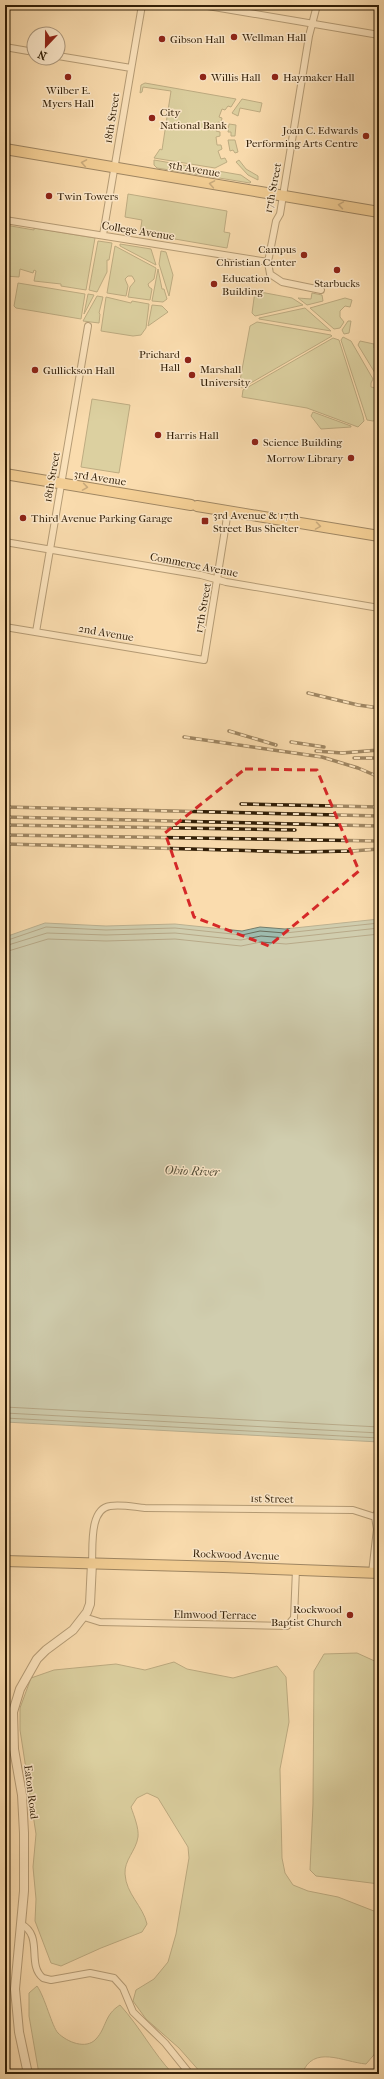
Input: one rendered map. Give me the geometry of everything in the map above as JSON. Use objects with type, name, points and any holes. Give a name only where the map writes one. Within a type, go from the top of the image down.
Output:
[{"type":"main road","name":"5th Avenue","points":[[5,149],[379,212]]},
{"type":"main road","name":"3rd Avenue","points":[[5,474],[379,536]]},
{"type":"main road","name":"Rockwood Avenue","points":[[5,1561],[296,1569],[375,1573]]},
{"type":"street","name":"18th Street","points":[[103,235],[142,5]]},
{"type":"street","points":[[202,5],[379,36]]},
{"type":"street","name":"17th Street","points":[[268,262],[283,196],[312,24],[317,5]]},
{"type":"street","points":[[5,47],[26,51]]},
{"type":"street","points":[[66,57],[131,68]]},
{"type":"street","name":"College Avenue","points":[[5,220],[268,262]]},
{"type":"street","points":[[268,262],[270,274],[277,280],[321,290]]},
{"type":"street","name":"18th Street","points":[[36,632],[88,326]]},
{"type":"street","name":"17th Street","points":[[204,660],[228,511]]},
{"type":"street","name":"Commerce Avenue","points":[[5,542],[201,575],[218,580],[379,608]]},
{"type":"street","name":"2nd Avenue","points":[[5,627],[204,660]]},
{"type":"street","name":"1st Street","points":[[92,1563],[96,1521],[99,1512],[104,1508],[111,1506],[144,1508],[353,1510],[375,1517]]},
{"type":"street","points":[[375,1573],[377,1529],[375,1517],[379,1509]]},
{"type":"street","name":"Eaton Road","points":[[28,2074],[20,2032],[15,1989],[24,1891],[24,1834],[22,1795],[13,1742],[12,1727],[15,1700],[26,1677],[37,1660],[46,1650],[73,1630],[84,1617],[90,1604],[92,1563]]},
{"type":"street","name":"Elmwood Terrace","points":[[84,1617],[100,1622],[287,1626],[294,1618],[296,1569]]},
{"type":"street","points":[[21,1924],[32,1933],[37,1968],[43,1978],[51,1980],[90,1973],[114,1978],[123,1988],[133,2012],[165,2043],[190,2074]]},
{"type":"highlighted area","points":[[245,769],[317,770],[359,871],[269,946],[194,917],[165,833]]},
{"type":"green space","points":[[145,83],[236,99],[231,107],[228,106],[225,110],[222,109],[219,117],[222,118],[221,123],[218,122],[216,131],[220,132],[220,136],[216,137],[217,145],[221,145],[222,149],[218,151],[221,159],[225,158],[227,162],[215,168],[154,158],[160,149],[162,150],[171,91],[143,87],[142,92],[140,93],[141,85]]},
{"type":"green space","points":[[242,99],[262,103],[260,112],[240,108],[238,116],[232,113]]},
{"type":"green space","points":[[229,124],[236,125],[235,136],[231,136],[231,132],[228,132]]},
{"type":"green space","points":[[228,140],[235,140],[238,152],[235,153],[233,150],[230,151]]},
{"type":"green space","points":[[154,160],[241,175],[251,182],[157,168],[154,165]]},
{"type":"green space","points":[[239,160],[246,169],[258,176],[258,180],[248,175],[236,162]]},
{"type":"green space","points":[[128,194],[227,211],[224,232],[230,233],[227,248],[140,233],[142,220],[125,217]]},
{"type":"green space","points":[[5,225],[95,238],[86,290],[61,286],[61,284],[34,281],[36,271],[34,270],[33,273],[20,269],[19,277],[5,276]]},
{"type":"green space","points":[[98,241],[112,243],[109,260],[107,260],[107,272],[97,292],[89,290]]},
{"type":"green space","points":[[120,244],[151,249],[156,265],[120,246]]},
{"type":"green space","points":[[115,246],[156,268],[154,279],[148,284],[152,289],[150,300],[128,297],[130,287],[135,281],[132,276],[128,276],[125,279],[128,286],[126,296],[107,293]]},
{"type":"green space","points":[[161,251],[166,252],[173,275],[169,296],[159,264]]},
{"type":"green space","points":[[158,269],[162,289],[164,289],[167,299],[163,302],[152,301]]},
{"type":"green space","points":[[18,283],[85,294],[81,319],[16,308],[14,306]]},
{"type":"green space","points":[[255,291],[292,298],[303,305],[255,316],[252,313]]},
{"type":"green space","points":[[312,293],[322,295],[323,301],[307,305],[298,298],[311,299]]},
{"type":"green space","points":[[88,294],[94,295],[84,314]]},
{"type":"green space","points":[[97,296],[103,297],[99,313],[99,323],[83,321]]},
{"type":"green space","points":[[106,297],[131,303],[132,301],[149,304],[146,328],[141,335],[133,336],[101,331]]},
{"type":"green space","points":[[345,298],[352,300],[350,307],[345,306],[340,311],[340,317],[344,322],[340,328],[334,329],[310,308]]},
{"type":"green space","points":[[152,305],[162,306],[168,312],[148,326]]},
{"type":"green space","points":[[305,308],[331,331],[259,319],[259,318]]},
{"type":"green space","points":[[348,321],[351,321],[349,333],[344,334],[342,330]]},
{"type":"green space","points":[[257,322],[332,336],[242,388],[239,386],[250,326]]},
{"type":"green space","points":[[343,337],[351,341],[373,379],[371,387],[379,389],[379,419],[373,421],[367,420],[341,340]]},
{"type":"green space","points":[[333,338],[339,340],[363,416],[364,421],[358,427],[307,408],[242,397],[243,390]]},
{"type":"green space","points":[[360,341],[374,344],[374,348],[379,352],[375,373],[358,345]]},
{"type":"green space","points":[[92,399],[130,405],[119,473],[81,467]]},
{"type":"green space","points":[[313,412],[351,427],[321,429],[311,416]]},
{"type":"green space","points":[[357,1653],[379,1663],[379,1884],[316,1876],[310,1870],[313,1804],[314,1671],[324,1654]]},
{"type":"green space","points":[[174,1662],[187,1669],[233,1678],[277,1666],[286,1677],[289,1722],[280,1769],[282,1858],[285,1873],[293,1885],[308,1891],[338,1897],[379,1913],[379,2049],[366,2064],[339,2058],[321,2057],[313,2060],[307,2065],[302,2074],[202,2074],[179,2048],[146,2019],[133,2001],[136,1990],[154,1979],[168,1962],[176,1934],[189,1858],[188,1847],[158,1798],[147,1793],[137,1798],[131,1807],[137,1826],[138,1837],[135,1847],[126,1864],[125,1874],[128,1888],[142,1911],[147,1924],[142,1932],[61,1966],[51,1963],[35,1921],[36,1899],[33,1867],[36,1834],[20,1730],[20,1708],[31,1678],[54,1670],[116,1664],[145,1670]]},
{"type":"green space","points":[[37,1986],[43,1997],[53,2025],[58,2033],[71,2042],[77,2044],[87,2044],[96,2039],[100,2035],[108,2017],[120,2005],[173,2074],[39,2074],[29,2016],[29,1993]]},
{"type":"water","name":"Ohio River","points":[[379,919],[379,1442],[5,1422],[5,937],[45,923],[106,926],[175,924],[242,931],[260,927],[285,929]]},
{"type":"railway","points":[[308,693],[358,705],[379,708]]},
{"type":"railway","points":[[229,731],[276,745]]},
{"type":"railway","points":[[184,737],[322,757],[358,768],[379,777]]},
{"type":"railway","points":[[291,742],[324,747]]},
{"type":"railway","points":[[316,751],[342,753],[379,750]]},
{"type":"railway","points":[[354,758],[379,758]]},
{"type":"railway","points":[[241,804],[379,807]]},
{"type":"railway","points":[[5,807],[379,816]]},
{"type":"railway","points":[[5,817],[379,826]]},
{"type":"railway","points":[[5,825],[295,830]]},
{"type":"railway","points":[[5,835],[379,841]]},
{"type":"railway","points":[[5,844],[298,852],[379,849]]},
{"type":"place","name":"Wellman Hall","points":[[234,37]]},
{"type":"place","name":"Gibson Hall","points":[[162,39]]},
{"type":"place","name":"Wilber E. Myers Hall","points":[[68,77]]},
{"type":"place","name":"Willis Hall","points":[[203,77]]},
{"type":"place","name":"Haymaker Hall","points":[[275,77]]},
{"type":"place","name":"City National Bank","points":[[152,118]]},
{"type":"place","name":"Joan C. Edwards Performing Arts Centre","points":[[366,136]]},
{"type":"place","name":"Twin Towers","points":[[49,196]]},
{"type":"place","name":"Campus Christian Center","points":[[304,255]]},
{"type":"place","name":"Starbucks","points":[[337,270]]},
{"type":"place","name":"Education Building","points":[[214,284]]},
{"type":"place","name":"Prichard Hall","points":[[188,360]]},
{"type":"place","name":"Gullickson Hall","points":[[35,370]]},
{"type":"place","name":"Marshall University","points":[[192,375]]},
{"type":"place","name":"Harris Hall","points":[[158,435]]},
{"type":"place","name":"Science Building","points":[[255,442]]},
{"type":"place","name":"Morrow Library","points":[[351,458]]},
{"type":"place","name":"Third Avenue Parking Garage","points":[[23,518]]},
{"type":"place","name":"3rd Avenue & 17th Street Bus Shelter","points":[[205,521]]},
{"type":"place","name":"Rockwood Baptist Church","points":[[350,1615]]}]
